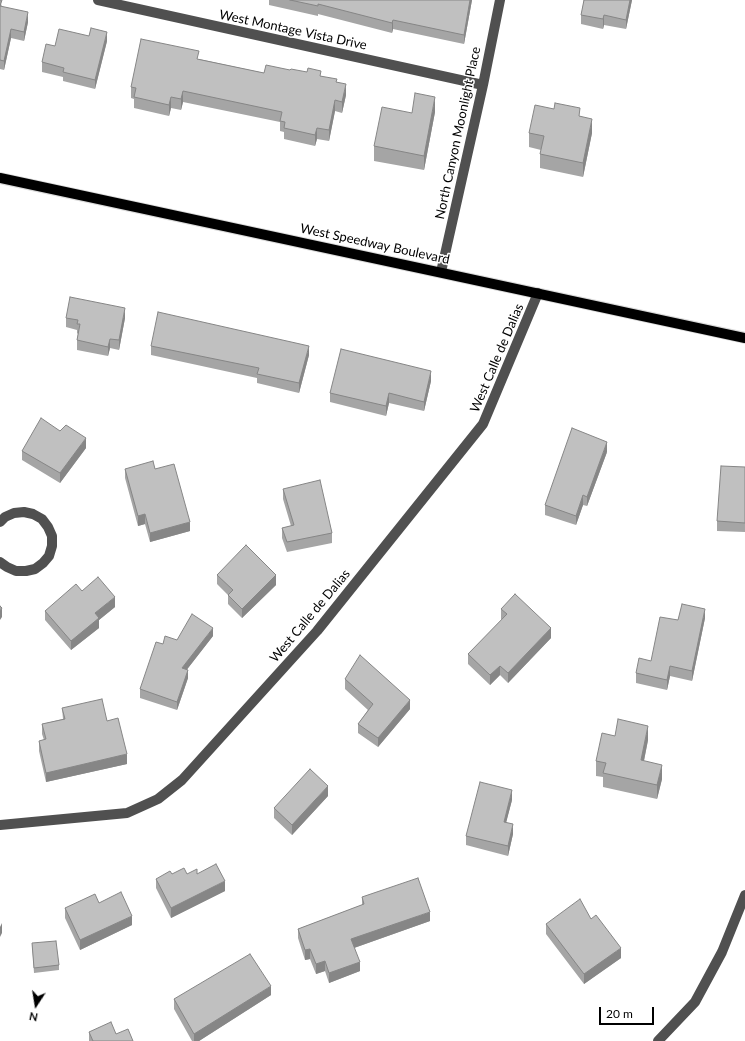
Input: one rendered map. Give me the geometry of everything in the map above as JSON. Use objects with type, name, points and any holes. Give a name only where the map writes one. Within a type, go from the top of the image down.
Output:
[{"type":"main road","name":"West Speedway Boulevard","points":[[0,178],[745,338]]},
{"type":"street","name":"West Montage Vista Drive","points":[[98,0],[483,85]]},
{"type":"street","name":"North Canyon Moonlight Place","points":[[441,272],[483,85],[500,0]]},
{"type":"street","name":"West Calle de Dalias","points":[[0,825],[127,813],[158,799],[182,780],[317,631],[483,424],[538,293]]},
{"type":"street","points":[[0,522],[5,517],[14,513],[24,512],[33,514],[42,519],[48,527],[52,536],[52,546],[49,556],[35,569],[16,571],[0,562]]},
{"type":"street","points":[[658,1041],[695,1002],[722,952],[745,895]]},
{"type":"building","points":[[290,0],[470,0],[464,35],[393,20],[392,23],[318,4],[318,6]]},
{"type":"building","points":[[584,0],[630,0],[626,20],[604,15],[603,19],[581,15]]},
{"type":"building","points":[[0,6],[28,12],[24,32],[11,29],[4,61],[0,60]]},
{"type":"building","points":[[91,28],[107,32],[95,80],[63,72],[64,68],[42,62],[46,44],[55,46],[59,29],[89,36]]},
{"type":"building","points":[[141,39],[199,51],[197,59],[264,73],[266,65],[307,72],[308,68],[321,71],[320,76],[337,79],[336,82],[346,84],[342,102],[335,100],[329,130],[317,128],[315,135],[284,128],[285,122],[280,121],[282,112],[183,91],[181,99],[171,97],[169,105],[134,97],[136,88],[131,87]]},
{"type":"building","points":[[415,93],[435,97],[424,156],[374,146],[382,107],[412,113]]},
{"type":"building","points":[[555,103],[580,108],[579,116],[592,119],[583,163],[540,154],[544,136],[529,133],[535,105],[554,109]]},
{"type":"building","points":[[70,297],[125,308],[119,340],[110,339],[108,347],[77,340],[80,324],[77,324],[78,320],[66,318]]},
{"type":"building","points":[[158,312],[309,346],[299,383],[257,374],[259,368],[151,346]]},
{"type":"building","points":[[341,349],[431,371],[424,402],[389,393],[386,406],[330,393]]},
{"type":"building","points":[[41,418],[60,431],[66,425],[86,438],[60,473],[22,451]]},
{"type":"building","points":[[572,428],[607,442],[587,497],[583,495],[576,516],[545,505]]},
{"type":"building","points":[[153,461],[155,469],[174,464],[190,522],[150,533],[145,514],[138,516],[125,469]]},
{"type":"building","points":[[721,466],[745,467],[745,523],[717,521]]},
{"type":"building","points":[[320,480],[332,533],[287,542],[282,528],[294,525],[283,489]]},
{"type":"building","points":[[246,545],[276,575],[242,609],[228,595],[233,590],[217,575]]},
{"type":"building","points":[[98,577],[115,597],[95,613],[99,618],[71,641],[45,611],[76,584],[82,591]]},
{"type":"building","points":[[515,594],[551,628],[508,673],[500,666],[490,675],[468,654],[507,614],[501,609]]},
{"type":"building","points":[[682,604],[705,609],[692,671],[670,666],[667,680],[636,673],[639,658],[651,661],[660,617],[678,620]]},
{"type":"building","points":[[192,614],[213,628],[182,668],[188,670],[177,702],[140,689],[156,642],[163,644],[165,636],[177,640]]},
{"type":"building","points":[[360,655],[410,700],[378,738],[358,724],[373,704],[345,679]]},
{"type":"building","points":[[102,699],[107,721],[118,718],[127,754],[46,773],[39,741],[46,739],[42,724],[65,719],[62,708]]},
{"type":"building","points":[[618,719],[648,726],[641,760],[662,765],[657,785],[603,773],[606,763],[596,761],[602,733],[615,736]]},
{"type":"building","points":[[310,769],[328,786],[292,825],[274,808]]},
{"type":"building","points":[[480,782],[512,790],[504,822],[513,824],[508,846],[466,836]]},
{"type":"building","points":[[216,864],[225,881],[171,908],[156,879],[170,871],[172,874],[184,868],[187,874],[197,869],[197,874]]},
{"type":"building","points":[[418,878],[430,912],[351,939],[360,962],[329,973],[325,961],[316,964],[310,949],[305,950],[298,929],[364,904],[362,897]]},
{"type":"building","points":[[121,892],[132,916],[80,940],[65,908],[95,894],[99,903]]},
{"type":"building","points":[[580,899],[591,919],[596,915],[621,948],[584,974],[546,924]]},
{"type":"building","points":[[56,941],[59,965],[34,968],[32,943]]},
{"type":"building","points":[[250,954],[271,986],[194,1034],[174,999]]},
{"type":"building","points":[[111,1022],[116,1034],[128,1029],[133,1041],[93,1041],[89,1032]]}]
